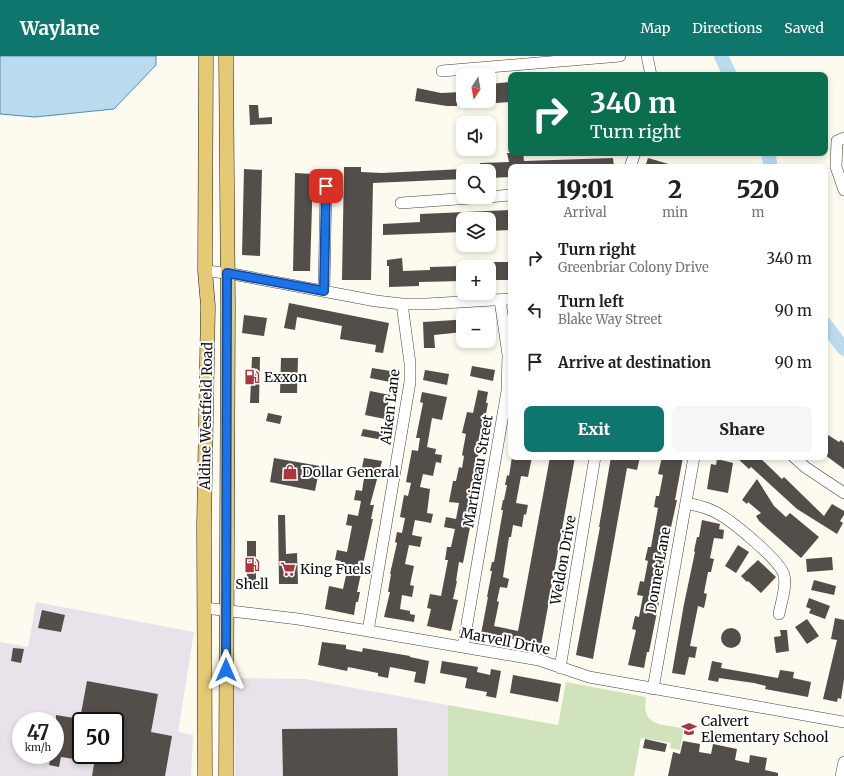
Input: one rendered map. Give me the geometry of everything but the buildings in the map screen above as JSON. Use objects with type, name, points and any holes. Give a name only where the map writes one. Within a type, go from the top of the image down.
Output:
[{"type":"main road","name":"Aldine Westfield Road","points":[[205,776],[204,526],[208,306],[205,272],[206,56]]},
{"type":"main road","name":"Aldine Westfield Road","points":[[226,56],[226,776]]},
{"type":"main road","points":[[205,437],[227,437]]},
{"type":"street","points":[[442,71],[620,56]]},
{"type":"street","points":[[647,56],[650,72]]},
{"type":"street","points":[[844,138],[837,141],[836,167],[844,190]]},
{"type":"street","points":[[324,291],[326,186]]},
{"type":"street","points":[[496,196],[508,195]]},
{"type":"street","points":[[401,203],[456,199]]},
{"type":"street","points":[[205,272],[227,273],[376,301],[402,304],[505,300]]},
{"type":"street","name":"Martineau Street","points":[[463,647],[507,391],[508,355],[505,300]]},
{"type":"street","name":"Aiken Lane","points":[[368,631],[410,382],[410,363],[402,304]]},
{"type":"street","name":"Weldon Drive","points":[[560,668],[595,460]]},
{"type":"street","name":"Donnet Lane","points":[[653,689],[693,460]]},
{"type":"street","points":[[797,460],[805,467],[844,493]]},
{"type":"street","points":[[686,503],[705,508],[726,518],[767,552],[781,568],[785,583],[779,614]]},
{"type":"street","name":"Marvell Drive","points":[[205,608],[298,619],[539,660],[590,677],[844,722]]},
{"type":"street","points":[[841,776],[844,762]]},
{"type":"shaded area","points":[[36,602],[194,632],[178,732],[193,735],[191,776],[0,776],[0,642],[28,647]]},
{"type":"shaded area","points":[[234,678],[305,679],[448,705],[448,776],[235,776]]},
{"type":"green space","points":[[566,682],[646,697],[645,707],[650,719],[661,724],[684,728],[680,750],[670,748],[671,743],[641,738],[634,776],[448,776],[448,705],[558,725]]},
{"type":"water","points":[[0,56],[156,56],[156,65],[114,109],[35,117],[0,114]]},
{"type":"waterway","points":[[721,56],[729,72]]},
{"type":"waterway","points":[[769,156],[770,164]]},
{"type":"waterway","points":[[828,328],[844,349]]},
{"type":"place","name":"Exxon","points":[[252,377]]},
{"type":"place","name":"Dollar General","points":[[290,472]]},
{"type":"place","name":"Shell","points":[[252,565]]},
{"type":"place","name":"King Fuels","points":[[288,569]]},
{"type":"place","name":"Calvert Elementary School","points":[[689,729]]},
{"type":"route","points":[[226,670],[227,273],[324,291],[326,186]]}]
